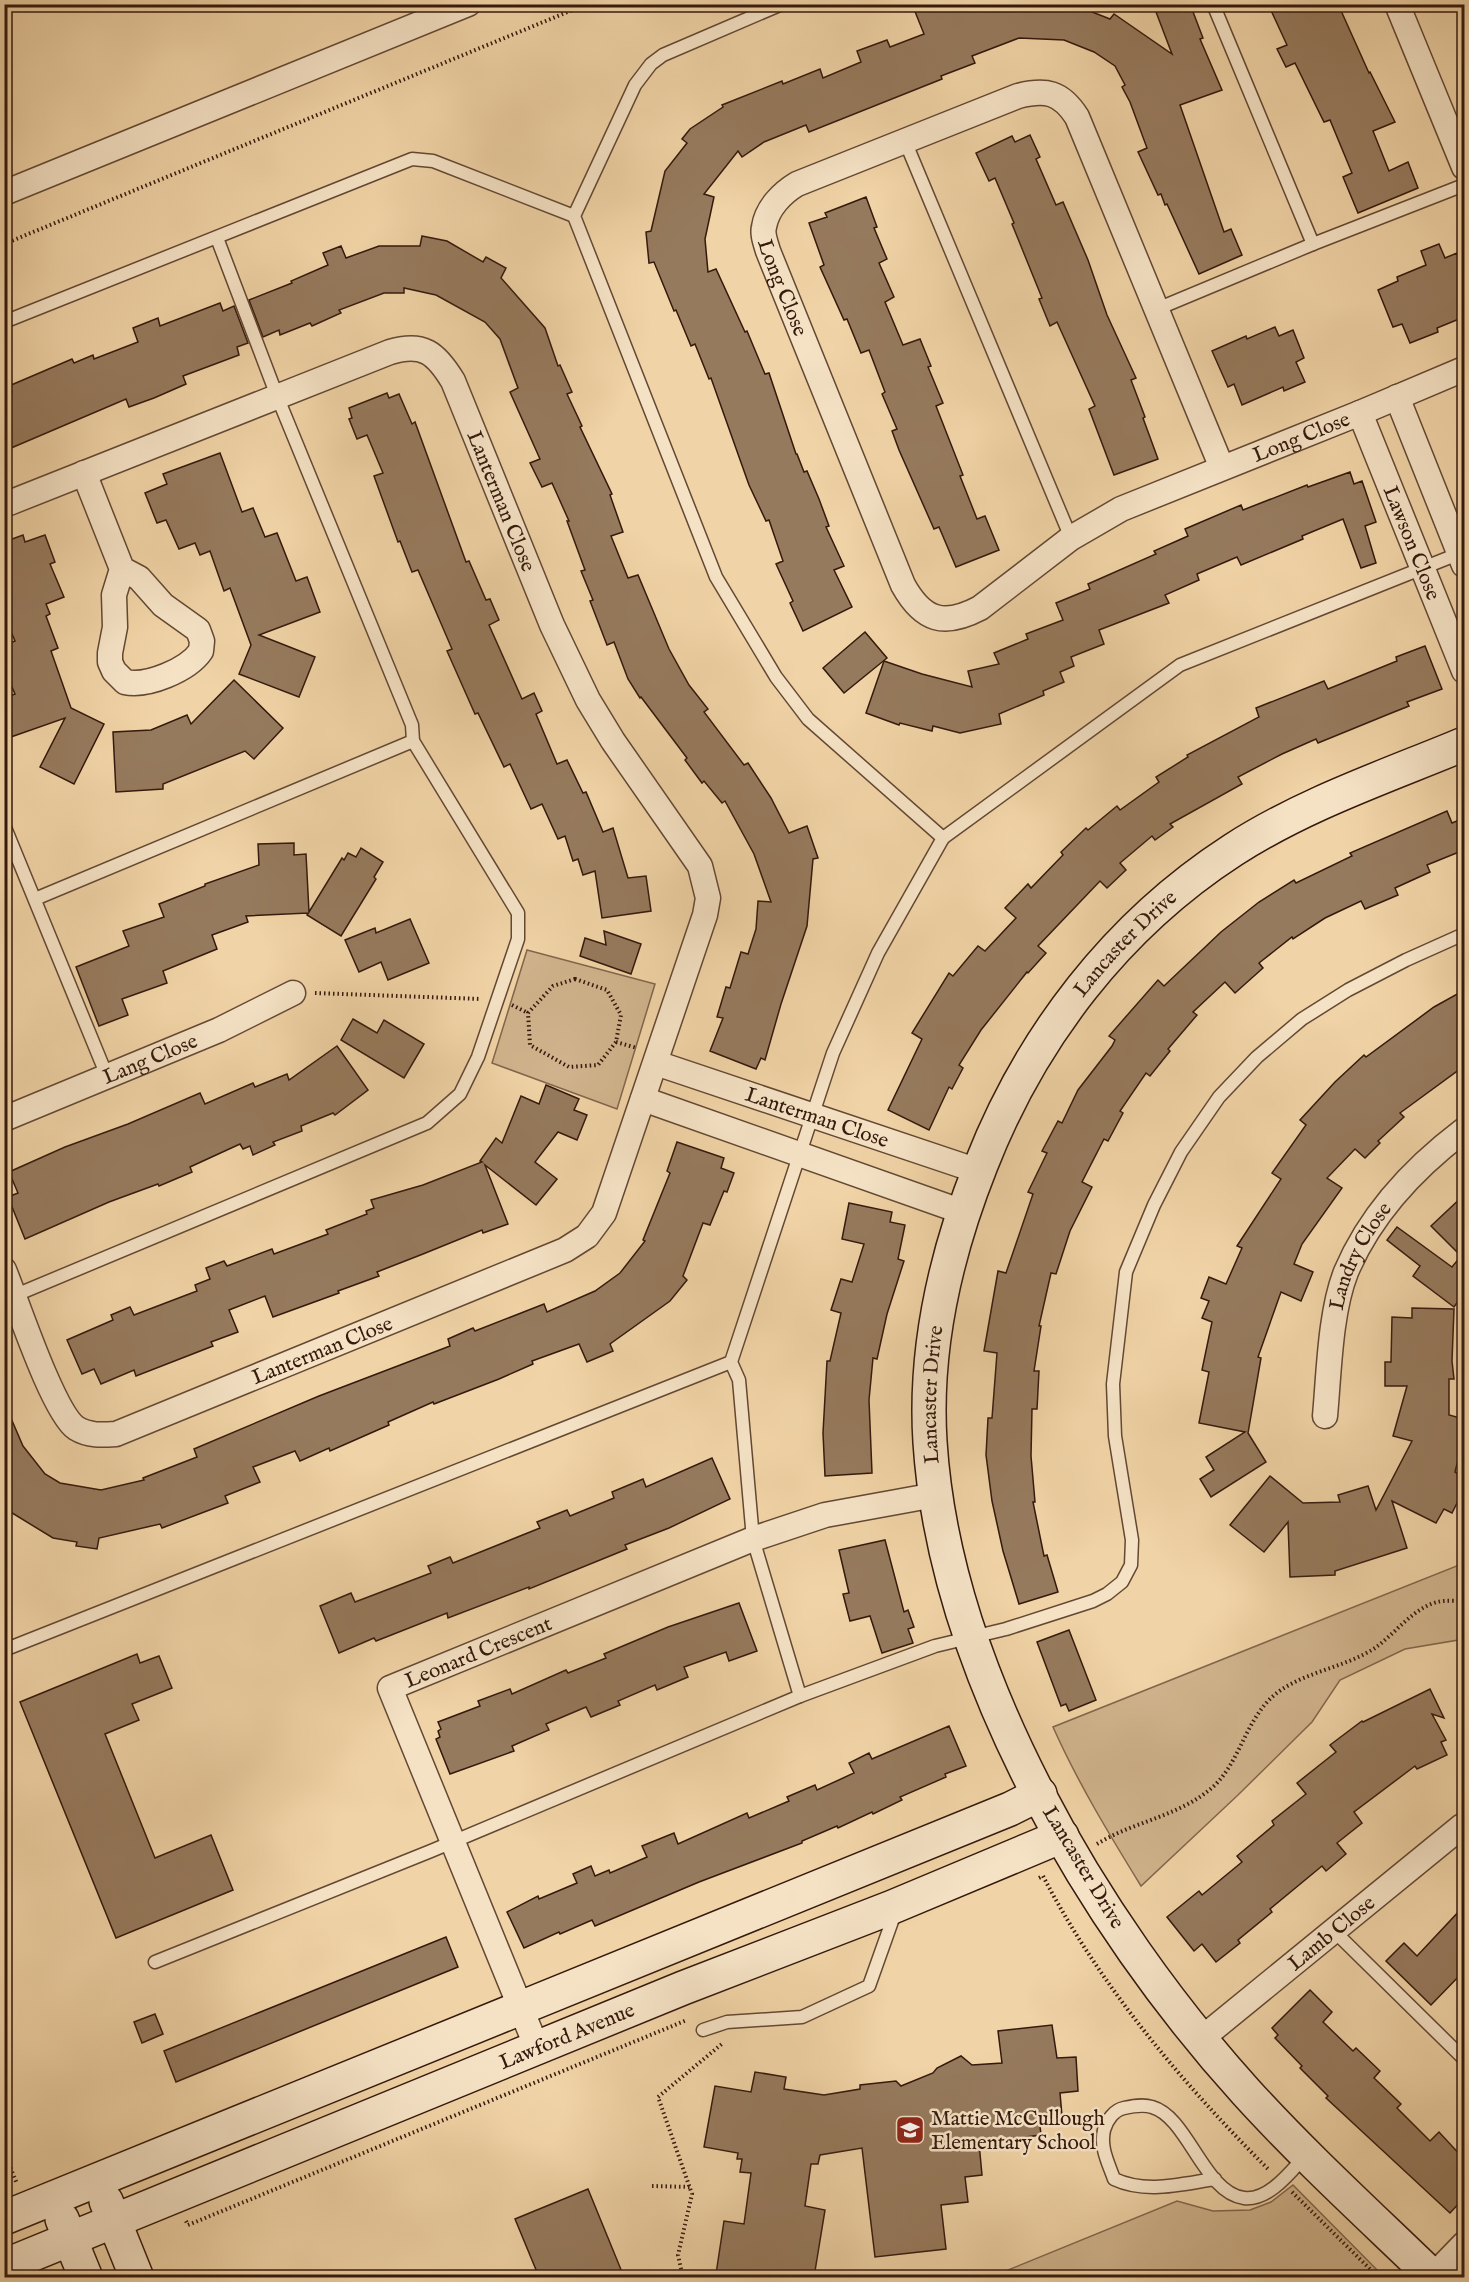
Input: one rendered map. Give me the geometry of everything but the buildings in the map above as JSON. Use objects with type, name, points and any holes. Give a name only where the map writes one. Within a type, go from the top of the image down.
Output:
[{"type":"street","points":[[4,193],[468,4]]},
{"type":"street","points":[[1397,4],[1464,167]]},
{"type":"street","name":"Long Close","points":[[1222,468],[1077,117],[1069,104],[1058,96],[1044,92],[1032,92],[1018,96],[797,184],[785,192],[768,214],[764,227],[768,251],[903,585],[910,599],[919,609],[931,617],[944,620],[964,616],[980,608],[1071,538],[1121,509],[1379,405],[1464,369]]},
{"type":"street","name":"Lanterman Close","points":[[4,505],[390,351],[414,347],[425,350],[445,367],[453,381],[552,625],[577,679],[613,741],[700,866],[708,897],[705,915],[647,1056],[643,1099],[604,1213],[596,1227],[578,1243],[548,1258],[116,1434],[101,1436],[86,1433],[75,1427],[65,1416],[10,1298],[4,1270]]},
{"type":"street","name":"Lawson Close","points":[[1379,405],[1463,556]]},
{"type":"street","name":"Lawson Close","points":[[1379,405],[1423,568],[1464,671]]},
{"type":"street","points":[[84,473],[122,569],[114,595],[115,627],[110,662],[125,682],[140,684],[189,665],[201,651],[202,641],[198,630],[163,605],[139,578],[122,569]]},
{"type":"street","name":"Lancaster Drive","points":[[1433,2277],[1247,2093],[1201,2039],[1158,1984],[1108,1911],[1062,1836],[1014,1743],[970,1637],[943,1537],[935,1495],[930,1440],[931,1365],[941,1294],[963,1212],[994,1132],[1043,1040],[1085,983],[1127,936],[1157,908],[1205,869],[1260,834],[1315,806],[1464,744]]},
{"type":"street","name":"Lang Close","points":[[4,1119],[219,1030],[293,993]]},
{"type":"street","name":"Lanterman Close","points":[[647,1056],[978,1172]]},
{"type":"street","name":"Lanterman Close","points":[[643,1099],[963,1212]]},
{"type":"street","name":"Landry Close","points":[[1325,1416],[1333,1334],[1346,1273],[1387,1203],[1428,1160],[1464,1130]]},
{"type":"street","name":"Leonard Crescent","points":[[537,2048],[390,1688],[753,1539],[825,1515],[935,1495]]},
{"type":"street","name":"Lawford Avenue","points":[[12,2205],[54,2198],[1010,1809],[1040,1794]]},
{"type":"street","name":"Lamb Close","points":[[1201,2039],[1462,1826]]},
{"type":"street","name":"Lawford Avenue","points":[[4,2266],[683,1988],[899,1904],[1062,1836]]},
{"type":"street","points":[[97,2179],[137,2277]]},
{"type":"street","points":[[54,2198],[86,2277]]},
{"type":"street","points":[[1433,2277],[1464,2244]]},
{"type":"lane","points":[[782,4],[663,56],[651,64],[635,85],[574,216],[716,577],[776,677],[808,719],[943,838]]},
{"type":"lane","points":[[1213,4],[1313,243]]},
{"type":"lane","points":[[905,141],[1071,538]]},
{"type":"lane","points":[[4,322],[412,159],[433,161],[574,216]]},
{"type":"lane","points":[[1157,309],[1313,243],[1464,185]]},
{"type":"lane","points":[[10,1298],[427,1123],[460,1094],[478,1057],[518,939],[518,913],[413,741],[412,725],[277,396],[217,238]]},
{"type":"lane","points":[[800,1696],[753,1539],[739,1380],[731,1362],[833,1053],[878,953],[943,838],[1180,665],[1423,568],[1463,556]]},
{"type":"lane","points":[[35,899],[413,741]]},
{"type":"lane","points":[[4,825],[107,1076]]},
{"type":"lane","points":[[155,1962],[453,1842],[800,1696],[935,1646],[1006,1629],[1093,1601],[1107,1594],[1122,1582],[1131,1565],[1132,1540],[1115,1436],[1113,1384],[1126,1272],[1154,1205],[1181,1152],[1219,1097],[1257,1057],[1302,1019],[1348,990],[1464,934]]},
{"type":"lane","points":[[4,1650],[731,1362]]},
{"type":"lane","points":[[703,2030],[727,2022],[802,2017],[869,1986],[899,1904]]},
{"type":"lane","points":[[1333,1930],[1463,2056]]},
{"type":"lane","points":[[1215,2179],[1153,2188],[1128,2186],[1114,2179],[1102,2148],[1108,2119],[1119,2109],[1135,2106],[1153,2107],[1170,2119],[1215,2179],[1230,2195],[1246,2198],[1263,2194],[1280,2181],[1307,2154]]},
{"type":"path","points":[[4,244],[587,4]]},
{"type":"path","points":[[575,979],[607,990],[621,1015],[616,1042],[598,1065],[570,1067],[530,1045],[528,1012],[553,986],[575,979]]},
{"type":"path","points":[[293,993],[497,999],[528,1012]]},
{"type":"path","points":[[616,1042],[647,1056]]},
{"type":"path","points":[[1095,1846],[1137,1825],[1175,1810],[1215,1784],[1229,1766],[1255,1716],[1271,1698],[1314,1674],[1345,1664],[1375,1648],[1417,1611],[1438,1601],[1464,1601]]},
{"type":"path","points":[[1032,1881],[1043,1876],[1069,1922],[1135,2019],[1195,2090],[1280,2181],[1379,2277]]},
{"type":"path","points":[[185,2218],[188,2225],[697,2017]]},
{"type":"path","points":[[683,2277],[678,2255],[692,2194],[658,2097],[726,2040]]},
{"type":"path","points":[[4,2151],[12,2205]]},
{"type":"path","points":[[652,2186],[690,2187]]},
{"type":"shaded area","points":[[527,950],[655,984],[617,1109],[492,1063]]},
{"type":"shaded area","points":[[1464,1563],[1464,1639],[1405,1649],[1340,1680],[1312,1722],[1141,1886],[1083,1788],[1053,1727]]},
{"type":"shaded area","points":[[1293,2185],[1384,2277],[991,2277],[1177,2201],[1213,2211],[1250,2210],[1271,2202]]},
{"type":"place","name":"Mattie McCullough Elementary School","points":[[910,2130]]}]
